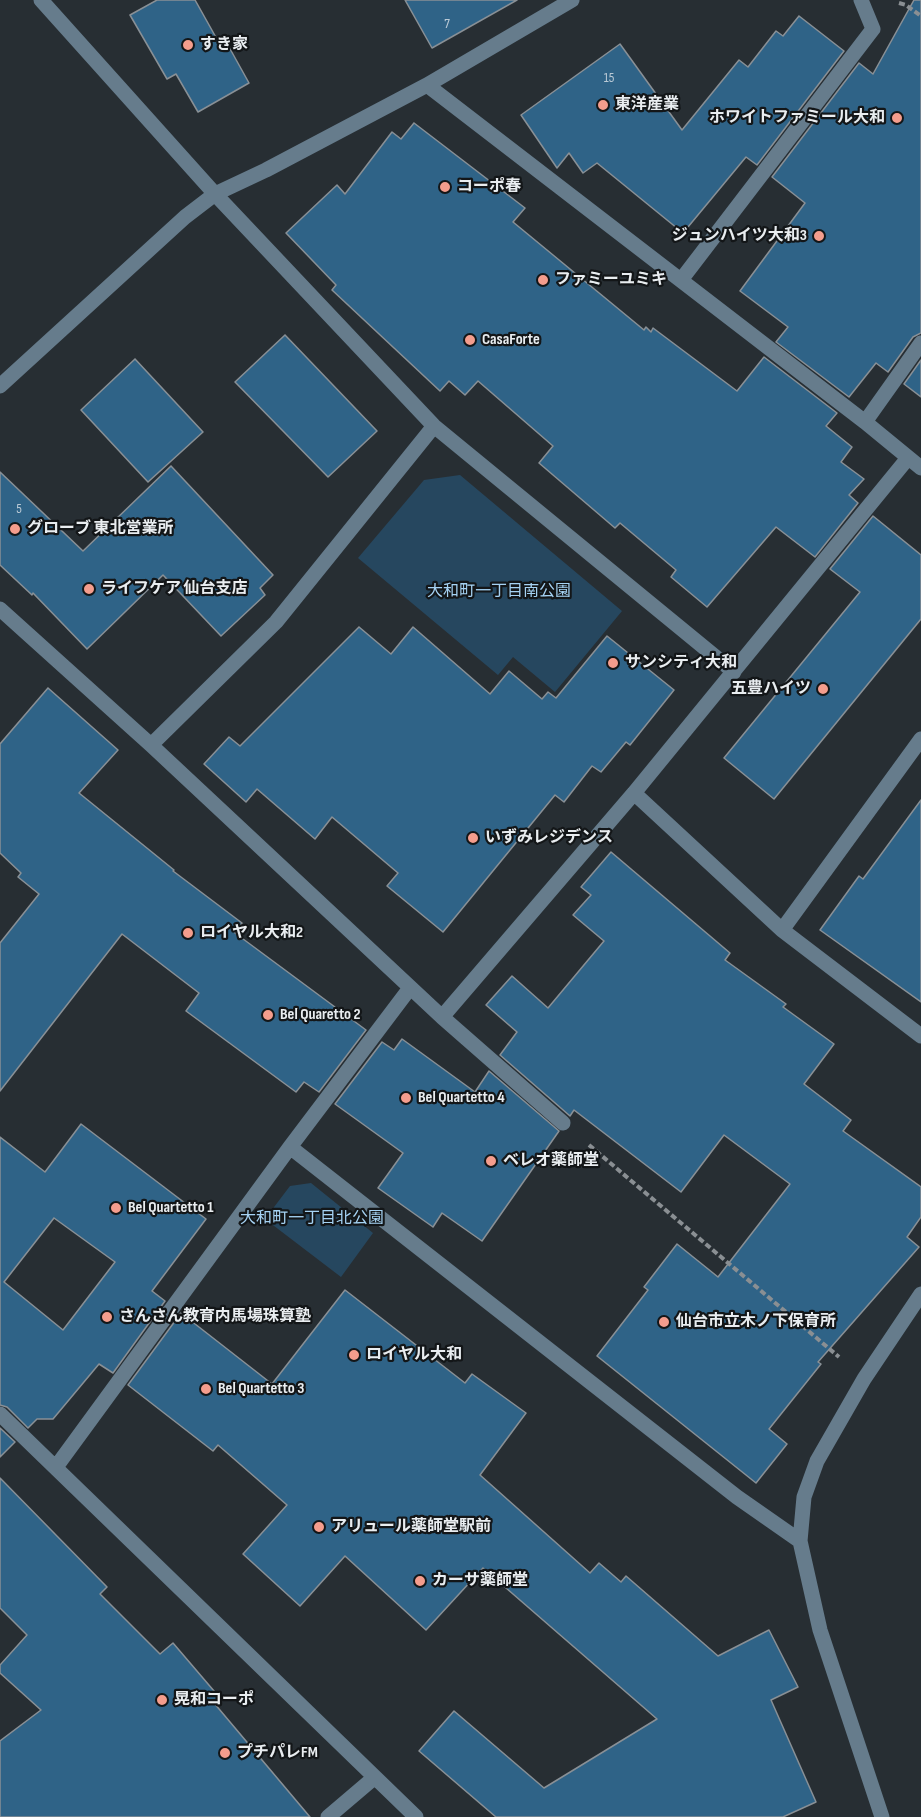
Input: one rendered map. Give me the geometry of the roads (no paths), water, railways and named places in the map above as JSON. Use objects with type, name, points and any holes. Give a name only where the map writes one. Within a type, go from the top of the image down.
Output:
[{"type":"street","points":[[41,0],[215,194],[434,426],[734,672]]},
{"type":"street","points":[[0,386],[185,217],[215,194],[266,170],[427,85],[572,0]]},
{"type":"street","points":[[681,280],[873,29],[861,0]]},
{"type":"street","points":[[427,85],[865,422],[921,468]]},
{"type":"street","points":[[865,422],[921,343]]},
{"type":"street","points":[[151,745],[276,622],[434,426]]},
{"type":"street","points":[[442,1017],[634,793],[908,458]]},
{"type":"street","points":[[0,609],[151,745],[410,988],[563,1123]]},
{"type":"street","points":[[782,930],[921,739]]},
{"type":"street","points":[[634,793],[782,930],[921,1036]]},
{"type":"street","points":[[56,1467],[290,1147],[410,988]]},
{"type":"street","points":[[290,1147],[737,1497],[800,1541]]},
{"type":"street","points":[[882,1817],[820,1630],[800,1541],[804,1497],[817,1461],[864,1379],[921,1293]]},
{"type":"street","points":[[0,1414],[416,1817]]},
{"type":"street","points":[[328,1817],[375,1777]]},
{"type":"place","name":"すき家","points":[[188,45]]},
{"type":"place","name":"東洋産業","points":[[603,105]]},
{"type":"place","name":"ホワイトファミール大和","points":[[897,118]]},
{"type":"place","name":"コーポ春","points":[[445,187]]},
{"type":"place","name":"ジュンハイツ大和3","points":[[819,236]]},
{"type":"place","name":"ファミーユミキ","points":[[543,280]]},
{"type":"place","name":"CasaForte","points":[[470,340]]},
{"type":"place","name":"グローブ 東北営業所","points":[[15,529]]},
{"type":"place","name":"ライフケア 仙台支店","points":[[89,589]]},
{"type":"place","name":"サンシティ大和","points":[[613,663]]},
{"type":"place","name":"五豊ハイツ","points":[[823,689]]},
{"type":"place","name":"いずみレジデンス","points":[[473,838]]},
{"type":"place","name":"ロイヤル大和2","points":[[188,933]]},
{"type":"place","name":"Bel Quaretto 2","points":[[268,1015]]},
{"type":"place","name":"Bel Quartetto 4","points":[[406,1098]]},
{"type":"place","name":"ベレオ薬師堂","points":[[491,1161]]},
{"type":"place","name":"Bel Quartetto 1","points":[[116,1208]]},
{"type":"place","name":"さんさん教育内馬場珠算塾","points":[[107,1317]]},
{"type":"place","name":"仙台市立木ノ下保育所","points":[[664,1322]]},
{"type":"place","name":"ロイヤル大和","points":[[354,1355]]},
{"type":"place","name":"Bel Quartetto 3","points":[[206,1389]]},
{"type":"place","name":"アリュール薬師堂駅前","points":[[319,1527]]},
{"type":"place","name":"カーサ薬師堂","points":[[420,1581]]},
{"type":"place","name":"晃和コーポ","points":[[162,1700]]},
{"type":"place","name":"プチパレFM","points":[[225,1753]]},
{"type":"park label","name":"大和町一丁目南公園","points":[[499,592]]},
{"type":"park label","name":"大和町一丁目北公園","points":[[312,1219]]}]
